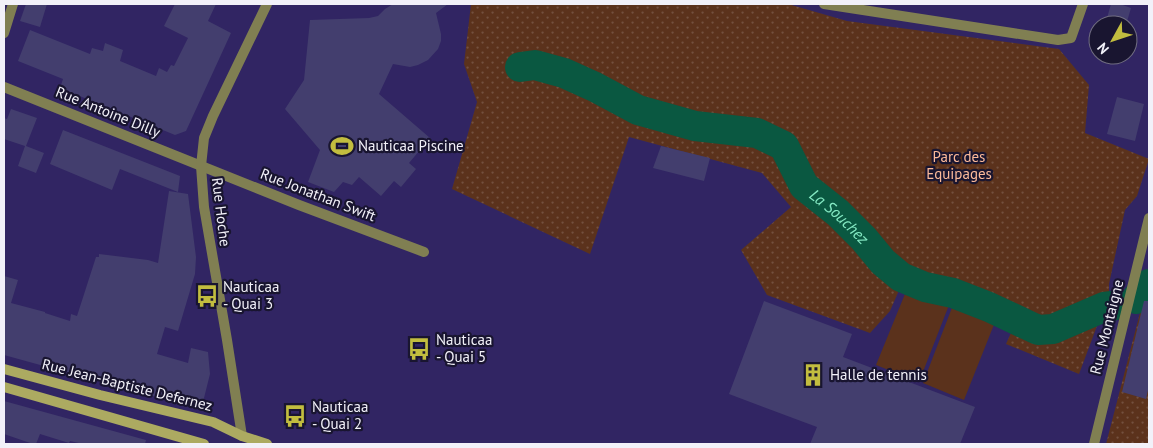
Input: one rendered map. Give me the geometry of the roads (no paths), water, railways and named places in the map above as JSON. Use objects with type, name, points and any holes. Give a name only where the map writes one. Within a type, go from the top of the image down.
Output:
[{"type":"main road","name":"Rue Jean-Baptiste Defernez","points":[[4,369],[100,395],[213,422],[242,440],[267,444]]},
{"type":"main road","points":[[4,386],[204,444]]},
{"type":"street","points":[[4,33],[13,4]]},
{"type":"street","name":"Rue Hoche","points":[[242,440],[204,207],[201,166],[204,138],[267,4]]},
{"type":"street","points":[[831,4],[1058,40],[1071,38],[1083,4]]},
{"type":"street","name":"Rue Antoine Dilly","points":[[4,87],[201,166]]},
{"type":"street","name":"Rue Jonathan Swift","points":[[201,166],[424,252]]},
{"type":"street","name":"Rue Montaigne","points":[[1094,444],[1149,218]]},
{"type":"waterway","name":"La Souchez","points":[[520,67],[535,65],[564,73],[638,110],[695,126],[757,133],[784,146],[804,186],[838,213],[864,239],[883,262],[901,277],[925,287],[953,293],[989,307],[1038,330],[1053,329],[1104,307],[1112,306]]},
{"type":"waterway","name":"La Souchez","points":[[1136,299],[1149,284]]},
{"type":"place","name":"Nauticaa Piscine","points":[[342,146]]},
{"type":"place","name":"Nauticaa - Quai 3","points":[[207,296]]},
{"type":"place","name":"Nauticaa - Quai 5","points":[[419,349]]},
{"type":"place","name":"Halle de tennis","points":[[813,375]]},
{"type":"place","name":"Nauticaa - Quai 2","points":[[295,416]]},
{"type":"park label","name":"Parc des Equipages","points":[[959,166]]}]
